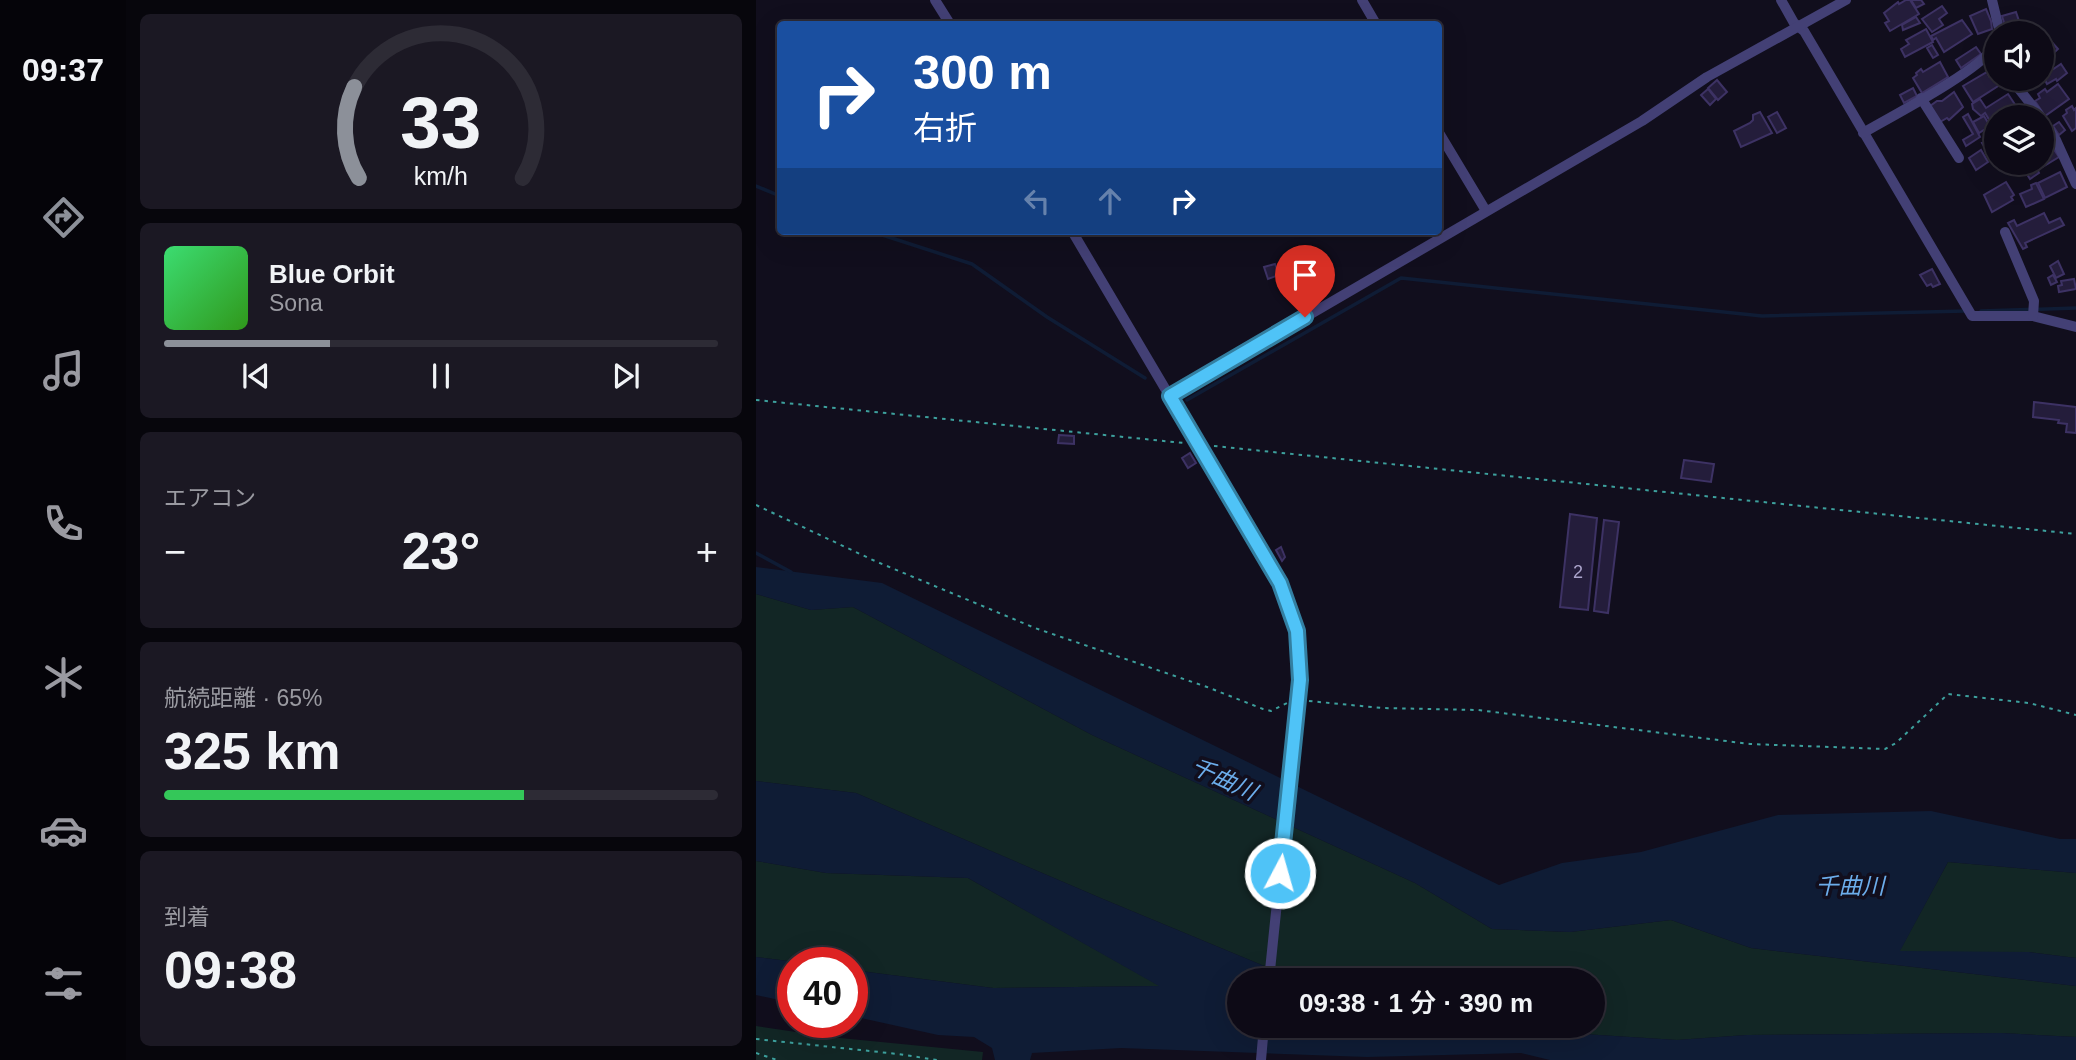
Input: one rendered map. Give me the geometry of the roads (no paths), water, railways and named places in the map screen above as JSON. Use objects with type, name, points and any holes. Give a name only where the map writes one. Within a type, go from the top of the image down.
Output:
[{"type":"street","points":[[935,0],[948,21]]},
{"type":"street","points":[[1362,0],[1374,21]]},
{"type":"street","points":[[1781,0],[1794,23],[1804,31],[1968,311],[1977,318],[2034,311],[2076,327]]},
{"type":"street","points":[[1170,396],[1642,121],[1707,77],[1846,0]]},
{"type":"street","points":[[1992,0],[1997,21]]},
{"type":"street","points":[[1863,133],[1984,59]]},
{"type":"street","points":[[2021,91],[2032,105]]},
{"type":"street","points":[[1922,98],[1959,158]]},
{"type":"street","points":[[2054,137],[2076,184]]},
{"type":"street","points":[[1442,138],[1486,211]]},
{"type":"street","points":[[2005,232],[2022,271],[2034,311]]},
{"type":"street","points":[[1074,235],[1248,527],[1288,601],[1297,631],[1298,700],[1270,968]]},
{"type":"street","points":[[1261,1060],[1263,1038]]},
{"type":"water","name":"千曲川","points":[[756,567],[882,583],[1499,885],[1562,863],[1641,852],[1778,815],[1931,811],[2060,839],[2076,839],[2076,873],[1948,862],[1900,951],[2029,952],[2076,958],[2076,986],[1751,948],[1671,920],[1570,932],[1492,929],[1415,883],[1092,735],[853,607],[811,610],[756,594]]},
{"type":"water","points":[[756,781],[856,793],[1269,968],[1227,968],[1227,1038],[1605,1038],[1605,1035],[1677,1040],[1747,1035],[2001,1033],[2076,1037],[2076,1060],[1550,1060],[1521,1053],[1367,1057],[1121,1048],[1032,1053],[1030,1060],[995,1060],[992,1048],[974,1037],[938,1035],[868,1020],[868,972],[993,988],[1159,986],[968,878],[826,873],[756,861]]},
{"type":"water","points":[[756,957],[777,960],[777,1000],[756,995]]},
{"type":"waterway","points":[[756,186],[777,195]]},
{"type":"waterway","points":[[882,235],[972,264],[1047,317],[1145,378]]},
{"type":"waterway","points":[[1187,400],[1401,278],[1762,316],[1966,311]]},
{"type":"waterway","points":[[1981,311],[2076,308]]},
{"type":"waterway","points":[[756,553],[791,572]]}]
